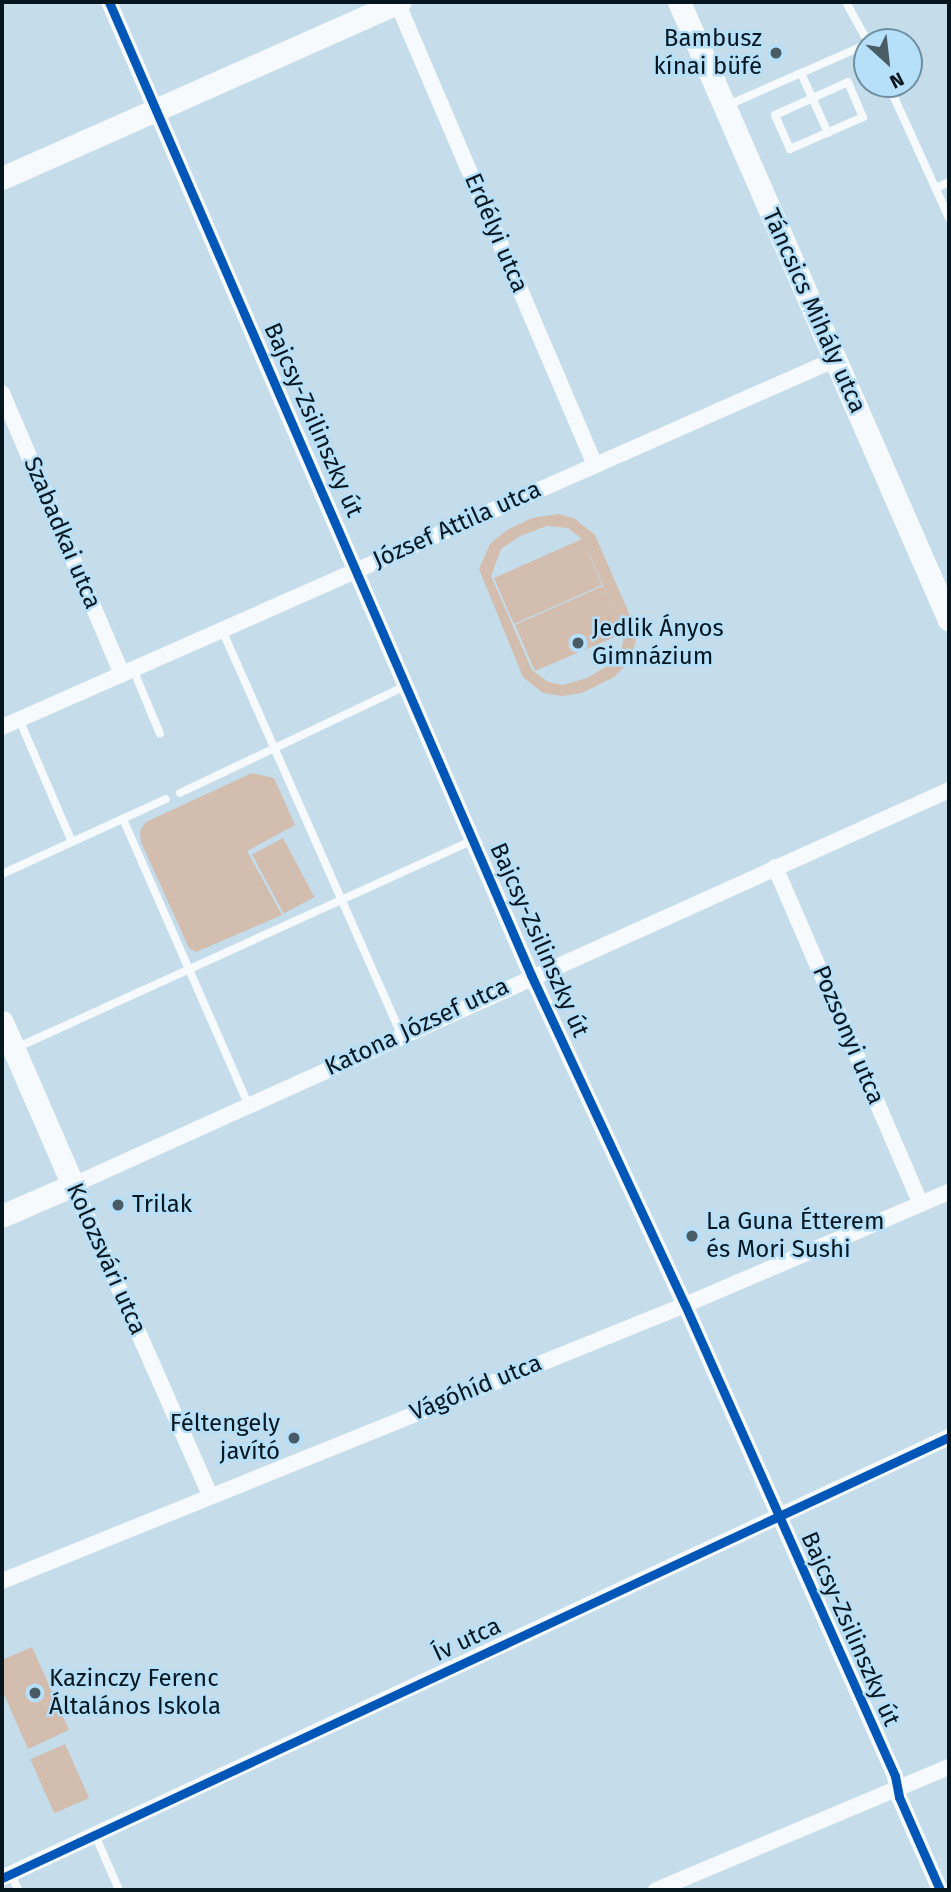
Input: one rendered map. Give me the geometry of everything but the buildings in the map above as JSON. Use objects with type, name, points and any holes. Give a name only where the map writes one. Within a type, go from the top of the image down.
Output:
[{"type":"street","name":"Bajcsy-Zsilinszky út","points":[[109,2],[531,975],[685,1305],[940,1890]]},
{"type":"street","points":[[2,178],[398,2]]},
{"type":"street","name":"Erdélyi utca","points":[[398,2],[595,465]]},
{"type":"street","name":"Táncsics Mihály utca","points":[[679,2],[949,620]]},
{"type":"street","name":"József Attila utca","points":[[2,727],[836,359]]},
{"type":"street","name":"Szabadkai utca","points":[[2,393],[127,671]]},
{"type":"street","name":"Katona József utca","points":[[2,1216],[531,975],[949,790]]},
{"type":"street","name":"Pozsonyi utca","points":[[775,867],[921,1204]]},
{"type":"street","name":"Kolozsvári utca","points":[[2,1021],[210,1495]]},
{"type":"street","name":"Vágóhíd utca","points":[[2,1581],[685,1305],[949,1192]]},
{"type":"street","name":"Ív utca","points":[[6,1876],[949,1437]]},
{"type":"street","points":[[656,1890],[949,1767]]},
{"type":"lane","points":[[846,2],[860,28]]},
{"type":"lane","points":[[724,107],[853,50]]},
{"type":"lane","points":[[801,73],[828,133]]},
{"type":"lane","points":[[848,82],[863,117],[790,149],[775,115],[813,99],[848,82]]},
{"type":"lane","points":[[894,98],[949,218]]},
{"type":"lane","points":[[936,188],[949,183]]},
{"type":"lane","points":[[222,630],[401,1034]]},
{"type":"lane","points":[[127,671],[160,734]]},
{"type":"lane","points":[[180,793],[275,751],[407,685]]},
{"type":"lane","points":[[19,719],[72,842]]},
{"type":"lane","points":[[2,874],[166,799]]},
{"type":"lane","points":[[123,819],[248,1104]]},
{"type":"lane","points":[[14,1049],[473,840]]},
{"type":"lane","points":[[233,938],[237,947]]},
{"type":"lane","points":[[95,1835],[119,1890]]},
{"type":"lane","points":[[6,1876],[18,1890]]},
{"type":"shaded area","points":[[558,514],[574,518],[595,535],[634,625],[636,640],[630,661],[614,677],[582,693],[562,696],[543,693],[523,677],[479,569],[490,544],[507,530],[532,518]],"holes":[[[547,526],[568,528],[582,539],[494,578],[514,624],[602,585],[583,540],[623,630],[603,586],[515,625],[535,671],[624,633],[622,648],[611,664],[587,678],[563,685],[548,682],[532,670],[491,576],[501,549],[520,536]]]},
{"type":"shaded area","points":[[252,773],[274,778],[295,825],[247,851],[282,915],[196,952],[189,948],[141,842],[140,831],[146,822]]},
{"type":"shaded area","points":[[283,838],[314,897],[284,914],[252,854]]},
{"type":"shaded area","points":[[32,1647],[69,1730],[28,1749],[2,1690],[2,1660]]},
{"type":"shaded area","points":[[65,1744],[89,1798],[54,1813],[30,1759]]},
{"type":"cycle path","points":[[109,2],[531,975],[685,1305],[895,1776],[899,1797],[940,1890]]},
{"type":"cycle path","points":[[2,1878],[949,1437]]},
{"type":"place","name":"Bambusz kínai büfé","points":[[776,53]]},
{"type":"place","name":"Jedlik Ányos Gimnázium","points":[[578,643]]},
{"type":"place","name":"Trilak","points":[[118,1205]]},
{"type":"place","name":"La Guna Étterem és Mori Sushi","points":[[692,1236]]},
{"type":"place","name":"Féltengely javító","points":[[294,1438]]},
{"type":"place","name":"Kazinczy Ferenc Általános Iskola","points":[[35,1693]]}]
